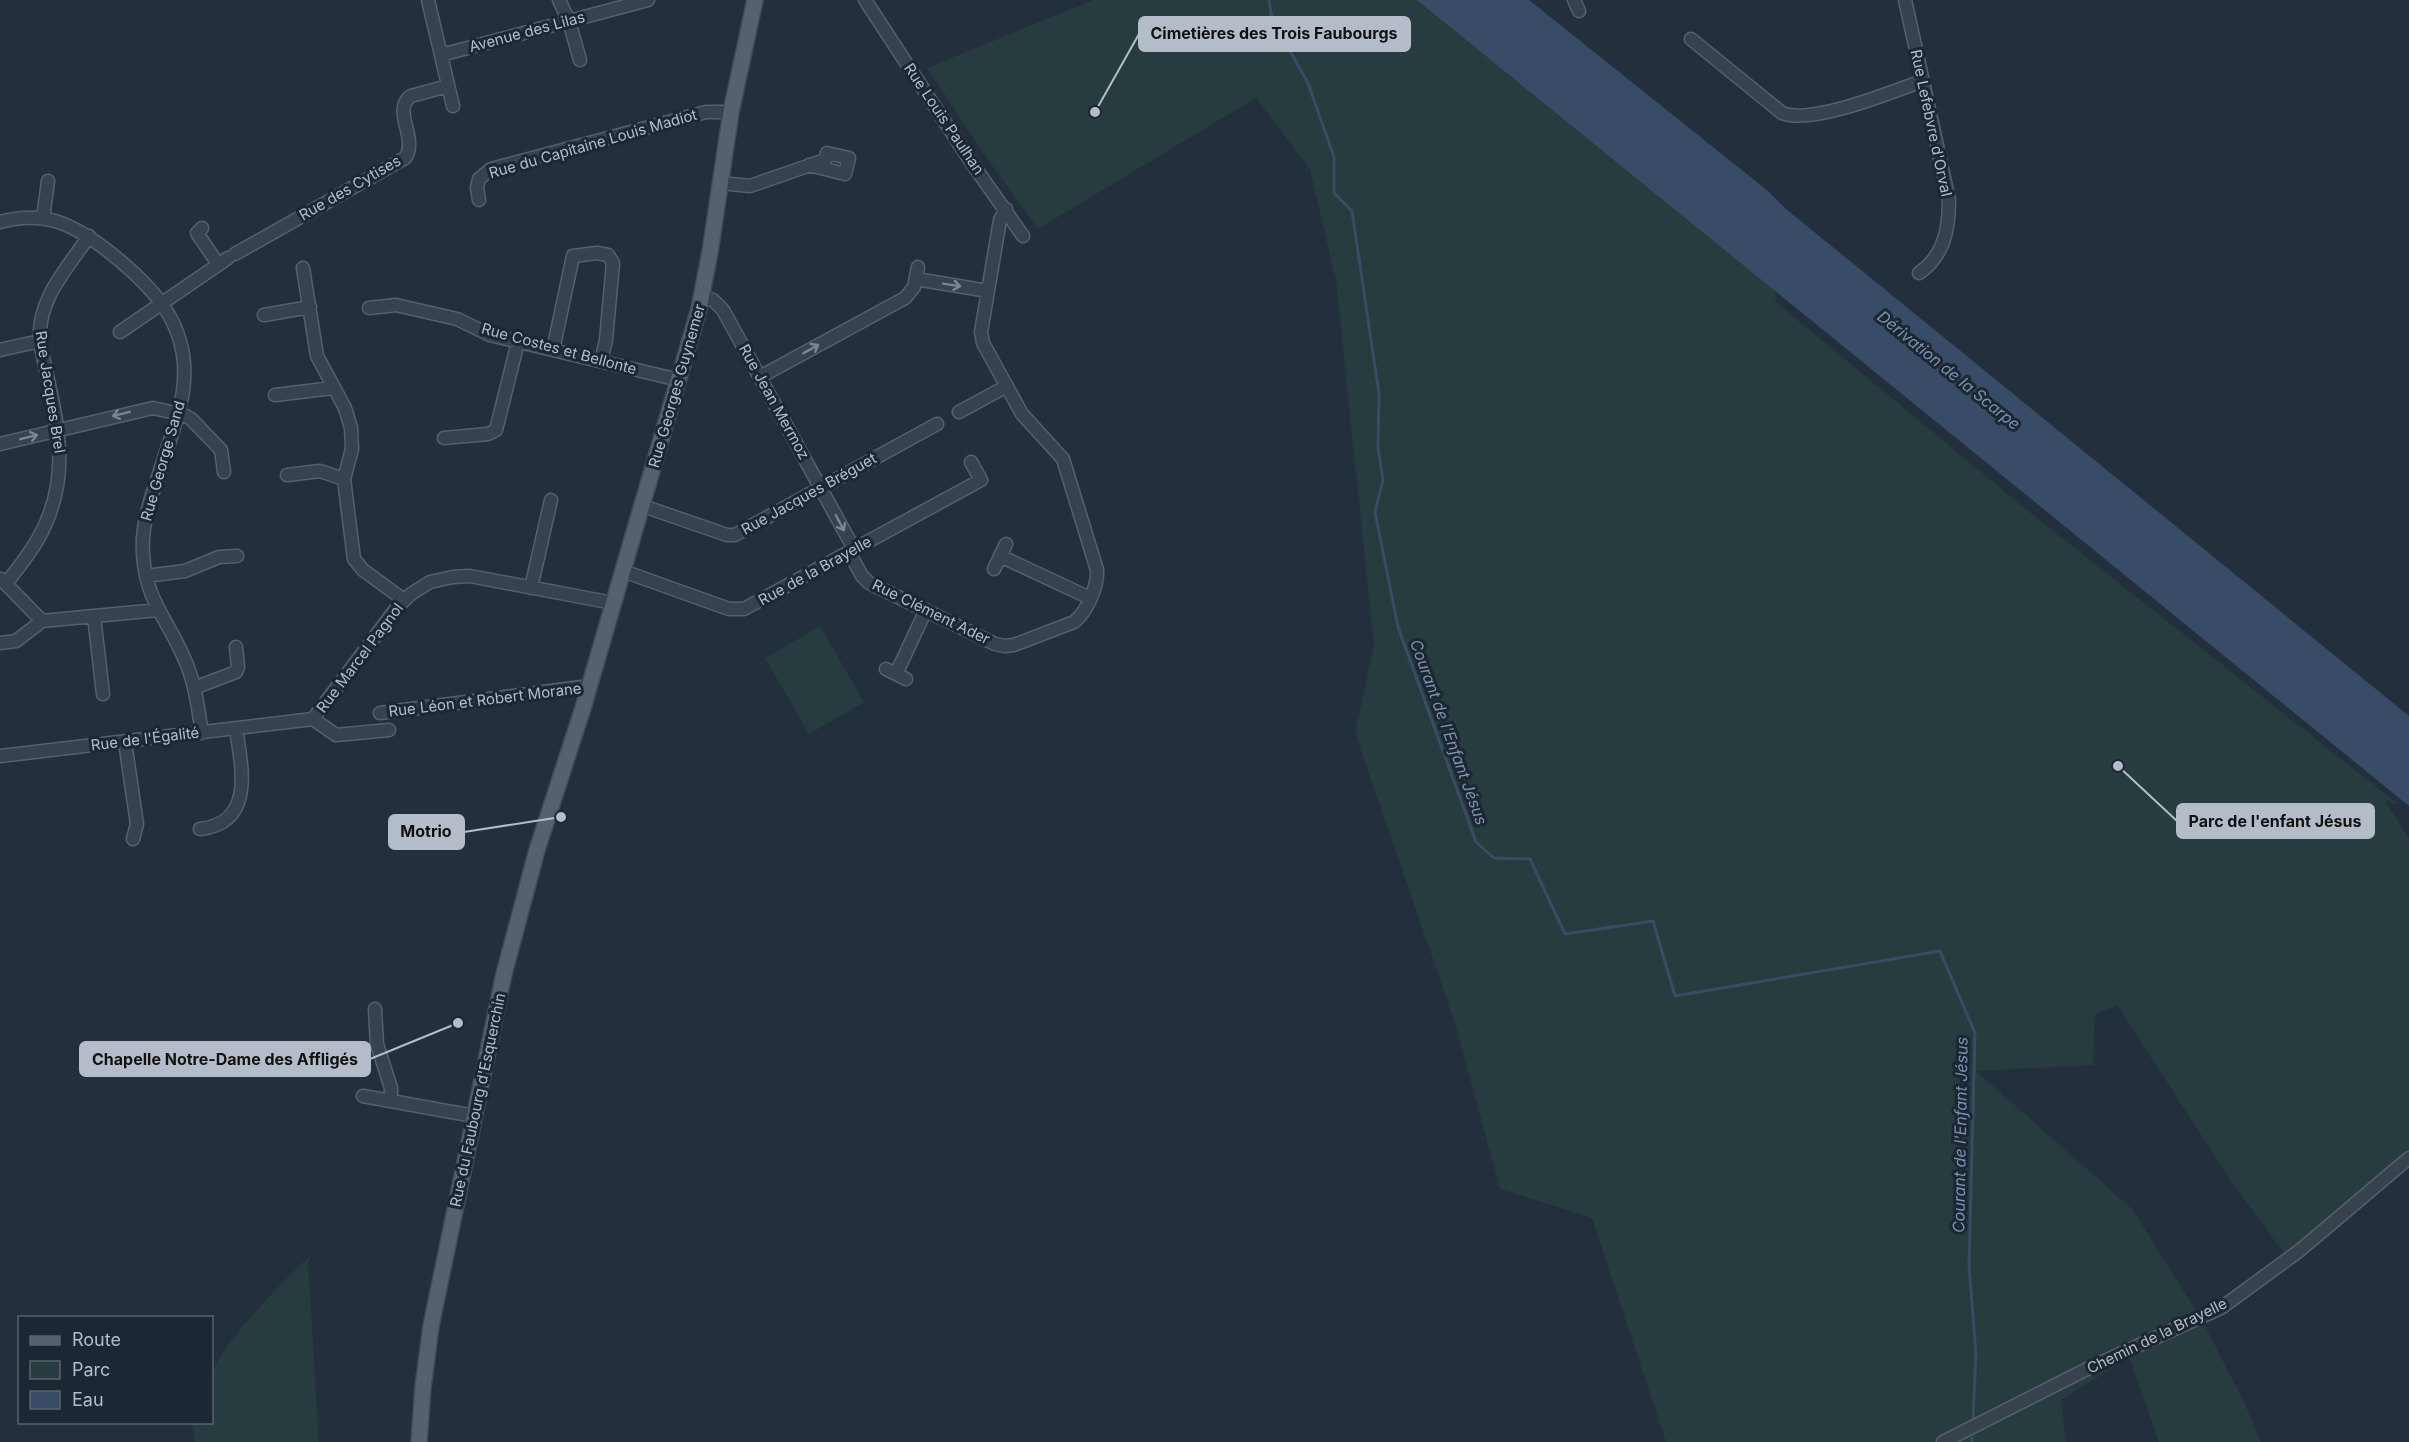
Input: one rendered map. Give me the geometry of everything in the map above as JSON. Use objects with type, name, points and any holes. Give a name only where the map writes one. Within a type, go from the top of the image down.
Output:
[{"type":"main road","name":"Rue Georges Guynemer","points":[[565,764],[643,506],[702,296],[731,112],[754,0]]},
{"type":"main road","name":"Rue du Faubourg d'Esquerchin","points":[[419,1442],[421,1399],[428,1346],[474,1116],[510,951],[540,839],[565,764]]},
{"type":"street","points":[[428,0],[453,106]]},
{"type":"street","points":[[559,0],[569,21],[580,60]]},
{"type":"street","name":"Avenue des Lilas","points":[[441,55],[648,0]]},
{"type":"street","name":"Rue Lefebvre d'Orval","points":[[1905,0],[1948,191],[1949,210],[1940,252],[1932,264],[1919,273]]},
{"type":"street","name":"Rue Louis Paulhan","points":[[871,1],[969,159],[1023,236]]},
{"type":"street","points":[[1691,39],[1782,113],[1791,116],[1801,116],[1862,103],[1922,81]]},
{"type":"street","name":"Rue des Cytises","points":[[227,259],[405,158],[410,146],[403,109],[406,100],[411,96],[448,86]]},
{"type":"street","name":"Rue du Capitaine Louis Madiot","points":[[479,200],[477,188],[479,178],[491,169],[706,112],[731,112]]},
{"type":"street","points":[[720,183],[750,186],[809,165]]},
{"type":"street","points":[[43,218],[48,181]]},
{"type":"street","name":"Rue Clément Ader","points":[[851,550],[866,580],[995,644],[1010,646],[1074,622],[1080,616],[1097,581],[1097,570],[1063,459],[1025,418],[982,337],[1000,220],[1006,209]]},
{"type":"street","name":"Rue George Sand","points":[[0,222],[21,217],[43,218],[73,226],[143,280],[162,302],[178,336],[184,382],[178,413],[144,525],[143,545],[146,576],[158,610],[183,655],[194,688],[202,733]]},
{"type":"street","points":[[120,332],[227,259],[197,233],[202,228]]},
{"type":"street","name":"Rue Jacques Brel","points":[[3,581],[33,546],[48,516],[60,471],[58,429],[40,341],[40,318],[47,298],[88,236]]},
{"type":"street","points":[[553,350],[573,256],[608,255],[613,263],[606,340],[601,361]]},
{"type":"street","points":[[303,268],[317,356],[345,408],[351,428],[352,450],[344,478],[354,559],[363,570],[404,600]]},
{"type":"street","points":[[760,377],[905,298],[914,288],[917,273],[988,291]]},
{"type":"street","name":"Rue Jean Mermoz","points":[[702,296],[713,300],[723,310],[821,488],[851,550]]},
{"type":"street","name":"Rue Costes et Bellonte","points":[[369,308],[396,305],[457,319],[484,333],[679,380]]},
{"type":"street","points":[[264,315],[310,307]]},
{"type":"street","points":[[0,350],[40,341]]},
{"type":"street","points":[[444,438],[488,434],[496,430],[518,342]]},
{"type":"street","points":[[959,412],[1007,386]]},
{"type":"street","points":[[275,395],[333,388]]},
{"type":"street","points":[[0,444],[146,408],[178,413],[188,417],[221,450],[224,472]]},
{"type":"street","name":"Rue Jacques Bréguet","points":[[643,506],[731,535],[739,533],[937,424]]},
{"type":"street","name":"Rue de la Brayelle","points":[[623,571],[729,609],[740,610],[981,480],[971,462]]},
{"type":"street","points":[[287,475],[321,471],[344,478]]},
{"type":"street","points":[[531,588],[551,500]]},
{"type":"street","points":[[994,569],[1006,544]]},
{"type":"street","points":[[146,576],[185,571],[219,557],[237,556]]},
{"type":"street","points":[[1000,556],[1089,598]]},
{"type":"street","name":"Rue Marcel Pagnol","points":[[291,722],[314,719],[404,600],[430,582],[470,576],[613,603]]},
{"type":"street","points":[[3,581],[42,621]]},
{"type":"street","points":[[0,643],[20,638],[42,621],[158,610]]},
{"type":"street","points":[[896,674],[926,610]]},
{"type":"street","points":[[93,616],[102,694]]},
{"type":"street","points":[[194,688],[236,672],[238,667],[236,647]]},
{"type":"street","name":"Rue Léon et Robert Morane","points":[[380,713],[589,686]]},
{"type":"street","points":[[314,719],[336,735],[389,730]]},
{"type":"street","name":"Rue de l'Égalité","points":[[0,756],[291,722]]},
{"type":"street","points":[[200,829],[214,826],[230,818],[239,804],[242,766],[236,729]]},
{"type":"street","points":[[125,742],[138,824],[133,838]]},
{"type":"street","points":[[375,1009],[377,1044],[391,1088],[391,1101]]},
{"type":"street","points":[[363,1096],[474,1116]]},
{"type":"street","name":"Chemin de la Brayelle","points":[[1943,1442],[2089,1368],[2221,1308],[2299,1251],[2409,1158]]},
{"type":"green space","points":[[1093,0],[1506,0],[1765,212],[1776,302],[2017,502],[2399,805],[2385,801],[2409,838],[2409,1153],[2286,1256],[2231,1181],[2117,1005],[2095,1015],[2093,1065],[1976,1071],[2133,1210],[2203,1322],[2244,1402],[2261,1442],[2159,1442],[2129,1357],[2061,1400],[2066,1442],[1666,1442],[1592,1218],[1500,1189],[1455,1023],[1355,733],[1374,645],[1336,281],[1310,169],[1256,98],[1038,229],[982,151],[927,68]]},
{"type":"green space","points":[[820,626],[864,702],[809,734],[765,658]]},
{"type":"green space","points":[[310,1256],[308,1262],[319,1442],[195,1442],[192,1424],[213,1424],[213,1372],[216,1363],[254,1313]]},
{"type":"water","name":"Dérivation de la Scarpe","points":[[1417,0],[1529,0],[1768,191],[1786,209],[2409,716],[2409,806]]},
{"type":"waterway","name":"Courant de l'Enfant Jésus","points":[[1269,0],[1272,19],[1308,83],[1334,157],[1334,193],[1352,211],[1379,394],[1378,448],[1383,480],[1375,512],[1398,627],[1476,842],[1494,858],[1530,859],[1565,934],[1653,921],[1675,996],[1940,951],[1975,1033],[1969,1266],[1976,1353],[1973,1419]]},
{"type":"place","name":"Cimetières des Trois Faubourgs","points":[[1095,112]]},
{"type":"place","name":"Parc de l'enfant Jésus","points":[[2118,766]]},
{"type":"place","name":"Motrio","points":[[561,817]]},
{"type":"place","name":"Chapelle Notre-Dame des Affligés","points":[[458,1023]]}]
